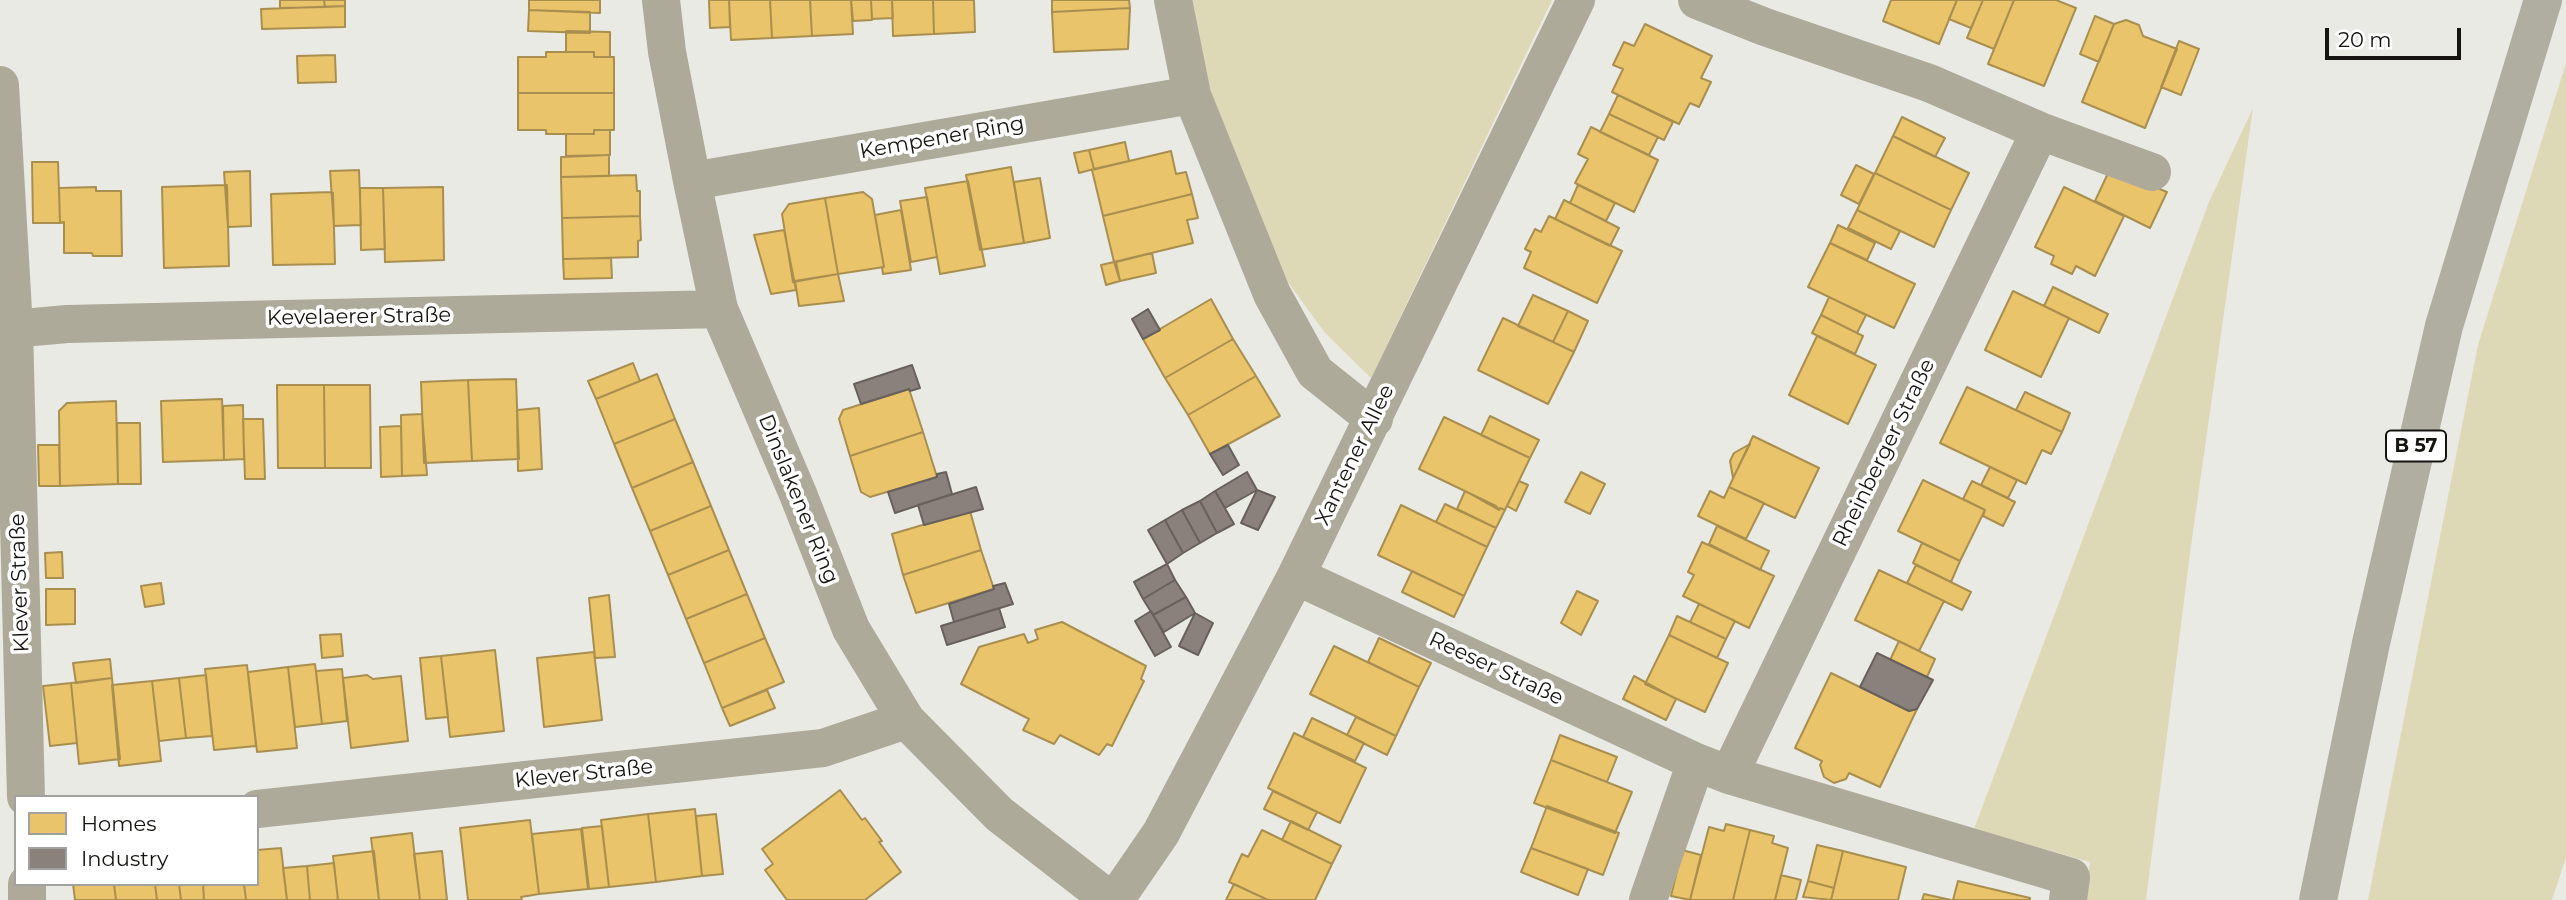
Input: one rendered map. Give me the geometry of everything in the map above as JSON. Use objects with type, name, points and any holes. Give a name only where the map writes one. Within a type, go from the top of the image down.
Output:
[{"type":"main road","name":"B 57","points":[[2318,900],[2371,643],[2444,326],[2543,0]]},
{"type":"street","name":"Dinslakener Ring","points":[[660,0],[667,52],[719,309],[798,494],[851,629],[906,720],[999,814],[1113,900]]},
{"type":"street","points":[[1173,0],[1192,95],[1272,294],[1315,372],[1374,419]]},
{"type":"street","name":"Xantener Allee","points":[[1113,900],[1161,833],[1296,576],[1576,0]]},
{"type":"street","points":[[1697,0],[1765,27],[1929,83],[2040,131],[2152,172]]},
{"type":"street","name":"Klever Straße","points":[[0,85],[26,795]]},
{"type":"street","name":"Kempener Ring","points":[[692,181],[1192,95]]},
{"type":"street","name":"Rheinberger Straße","points":[[1713,769],[2040,131]]},
{"type":"street","name":"Kevelaerer Straße","points":[[7,329],[67,324],[719,309]]},
{"type":"street","name":"Reeser Straße","points":[[1296,576],[1713,769],[2071,877],[2068,900]]},
{"type":"street","name":"Klever Straße","points":[[259,808],[822,748],[906,720]]},
{"type":"street","points":[[1648,900],[1713,769]]},
{"type":"shaded area","points":[[1185,0],[1552,0],[1371,378],[1325,333],[1269,256],[1243,205]]},
{"type":"shaded area","points":[[2566,63],[2566,857],[2552,900],[2368,900],[2478,345]]},
{"type":"shaded area","points":[[2253,108],[2191,546],[2146,900],[2085,900],[2090,862],[1974,829],[2209,202]]},
{"type":"building: Homes","points":[[280,0],[324,0],[325,7],[280,8]]},
{"type":"building: Homes","points":[[324,0],[345,0],[345,6],[325,7]]},
{"type":"building: Homes","points":[[529,0],[600,0],[600,13],[529,10]]},
{"type":"building: Homes","points":[[709,0],[729,0],[730,27],[710,28]]},
{"type":"building: Homes","points":[[729,0],[770,0],[772,38],[731,40]]},
{"type":"building: Homes","points":[[770,0],[810,0],[812,36],[772,38]]},
{"type":"building: Homes","points":[[810,0],[851,0],[853,34],[812,36]]},
{"type":"building: Homes","points":[[851,0],[871,0],[872,20],[853,21]]},
{"type":"building: Homes","points":[[871,0],[892,0],[893,18],[872,19]]},
{"type":"building: Homes","points":[[892,0],[933,0],[934,34],[893,36]]},
{"type":"building: Homes","points":[[933,0],[974,0],[975,32],[934,34]]},
{"type":"building: Homes","points":[[1052,0],[1129,0],[1130,8],[1052,12]]},
{"type":"building: Homes","points":[[1891,0],[1957,0],[1939,44],[1883,21]]},
{"type":"building: Homes","points":[[1957,0],[1983,0],[1971,28],[1949,19]]},
{"type":"building: Homes","points":[[1983,0],[2014,0],[1994,49],[1967,38]]},
{"type":"building: Homes","points":[[2014,0],[2056,0],[2076,8],[2044,86],[1988,64]]},
{"type":"building: Homes","points":[[345,6],[345,27],[262,29],[261,9]]},
{"type":"building: Homes","points":[[1130,8],[1128,49],[1054,52],[1052,12]]},
{"type":"building: Homes","points":[[529,10],[590,12],[590,33],[528,31]]},
{"type":"building: Homes","points":[[2095,16],[2114,24],[2099,62],[2080,54]]},
{"type":"building: Homes","points":[[2126,20],[2139,25],[2143,36],[2177,49],[2145,128],[2082,102],[2114,24]]},
{"type":"building: Homes","points":[[1645,24],[1712,56],[1701,78],[1711,82],[1699,107],[1690,103],[1679,124],[1612,92],[1623,69],[1613,65],[1624,42],[1634,46]]},
{"type":"building: Homes","points":[[566,31],[610,32],[610,57],[594,57],[594,52],[566,52]]},
{"type":"building: Homes","points":[[2179,41],[2199,49],[2181,95],[2161,87]]},
{"type":"building: Homes","points":[[546,52],[594,52],[594,57],[614,57],[614,93],[518,93],[518,57],[546,57]]},
{"type":"building: Homes","points":[[335,55],[336,82],[298,83],[297,56]]},
{"type":"building: Homes","points":[[518,93],[614,93],[614,130],[594,130],[594,134],[546,134],[546,130],[518,130]]},
{"type":"building: Homes","points":[[1618,95],[1673,122],[1664,140],[1609,114]]},
{"type":"building: Homes","points":[[1609,114],[1658,137],[1649,155],[1600,132]]},
{"type":"building: Homes","points":[[1902,117],[1945,138],[1935,157],[1893,136]]},
{"type":"building: Homes","points":[[1591,127],[1658,160],[1634,212],[1575,183],[1588,159],[1578,154]]},
{"type":"building: Homes","points":[[594,130],[610,130],[610,155],[566,156],[566,134],[594,134]]},
{"type":"building: Homes","points":[[1893,136],[1969,173],[1951,210],[1875,173]]},
{"type":"building: Homes","points":[[1125,142],[1129,161],[1094,169],[1089,150]]},
{"type":"building: Homes","points":[[1089,150],[1094,169],[1079,173],[1074,153]]},
{"type":"building: Homes","points":[[1171,151],[1176,174],[1186,172],[1192,194],[1103,216],[1092,170]]},
{"type":"building: Homes","points":[[609,155],[609,176],[561,177],[561,157]]},
{"type":"building: Homes","points":[[32,162],[58,162],[60,223],[33,223]]},
{"type":"building: Homes","points":[[1856,165],[1874,174],[1859,204],[1841,195]]},
{"type":"building: Homes","points":[[1011,167],[1024,243],[980,250],[966,175]]},
{"type":"building: Homes","points":[[2110,169],[2167,192],[2150,228],[2095,201]]},
{"type":"building: Homes","points":[[359,170],[361,225],[334,226],[330,171]]},
{"type":"building: Homes","points":[[250,171],[251,226],[228,227],[224,172]]},
{"type":"building: Homes","points":[[1875,173],[1951,210],[1934,247],[1857,210]]},
{"type":"building: Homes","points":[[636,175],[637,191],[640,191],[640,216],[562,218],[561,177]]},
{"type":"building: Homes","points":[[1040,178],[1050,238],[1024,243],[1014,182]]},
{"type":"building: Homes","points":[[968,181],[985,266],[940,274],[925,188]]},
{"type":"building: Homes","points":[[227,185],[229,266],[164,268],[162,187]]},
{"type":"building: Homes","points":[[1578,185],[1615,203],[1606,221],[1570,203]]},
{"type":"building: Homes","points":[[96,187],[96,191],[121,191],[122,256],[64,253],[64,222],[60,223],[59,188]]},
{"type":"building: Homes","points":[[443,187],[444,260],[385,262],[383,188]]},
{"type":"building: Homes","points":[[2064,187],[2124,216],[2095,276],[2076,266],[2072,274],[2051,264],[2054,256],[2035,247]]},
{"type":"building: Homes","points":[[360,188],[383,188],[385,249],[361,250]]},
{"type":"building: Homes","points":[[331,192],[335,264],[273,265],[271,194]]},
{"type":"building: Homes","points":[[863,192],[872,199],[884,267],[838,274],[825,198]]},
{"type":"building: Homes","points":[[1192,194],[1198,218],[1187,220],[1193,243],[1114,262],[1103,216]]},
{"type":"building: Homes","points":[[927,197],[937,257],[911,262],[900,201]]},
{"type":"building: Homes","points":[[825,198],[838,274],[793,282],[782,214],[789,204]]},
{"type":"building: Homes","points":[[1564,200],[1619,228],[1610,246],[1555,219]]},
{"type":"building: Homes","points":[[901,210],[911,270],[883,274],[875,215]]},
{"type":"building: Homes","points":[[1857,210],[1900,231],[1891,249],[1848,228]]},
{"type":"building: Homes","points":[[640,216],[641,240],[638,241],[638,257],[563,259],[562,218]]},
{"type":"building: Homes","points":[[1549,216],[1622,251],[1597,303],[1524,268],[1531,252],[1525,249],[1535,229],[1541,232]]},
{"type":"building: Homes","points":[[1838,225],[1875,243],[1867,260],[1830,243]]},
{"type":"building: Homes","points":[[784,230],[796,290],[771,294],[754,235]]},
{"type":"building: Homes","points":[[1830,243],[1915,284],[1894,328],[1808,287]]},
{"type":"building: Homes","points":[[1152,253],[1156,273],[1120,281],[1116,262]]},
{"type":"building: Homes","points":[[611,258],[612,278],[564,279],[563,259]]},
{"type":"building: Homes","points":[[1114,262],[1120,281],[1106,285],[1101,265]]},
{"type":"building: Homes","points":[[838,274],[844,301],[799,306],[795,281]]},
{"type":"building: Homes","points":[[2053,287],[2108,314],[2099,333],[2044,306]]},
{"type":"building: Homes","points":[[2013,291],[2069,318],[2041,377],[1985,350]]},
{"type":"building: Homes","points":[[1533,295],[1568,311],[1553,342],[1518,326]]},
{"type":"building: Homes","points":[[1829,297],[1866,315],[1857,333],[1821,315]]},
{"type":"building: Homes","points":[[1211,299],[1233,339],[1165,378],[1143,339]]},
{"type":"building: Homes","points":[[1568,311],[1588,321],[1574,352],[1553,342]]},
{"type":"building: Homes","points":[[1821,315],[1863,336],[1855,354],[1812,333]]},
{"type":"building: Homes","points":[[1503,318],[1574,352],[1548,404],[1478,370]]},
{"type":"building: Homes","points":[[1817,336],[1876,365],[1848,424],[1789,395]]},
{"type":"building: Homes","points":[[1233,339],[1256,376],[1188,415],[1165,378]]},
{"type":"building: Homes","points":[[633,363],[640,381],[596,399],[588,381]]},
{"type":"building: Homes","points":[[657,374],[675,419],[614,444],[596,399]]},
{"type":"building: Homes","points":[[1256,376],[1280,416],[1210,454],[1188,415]]},
{"type":"building: Homes","points":[[516,379],[519,459],[472,461],[468,380]]},
{"type":"building: Homes","points":[[468,380],[472,461],[424,463],[421,382]]},
{"type":"building: Homes","points":[[277,385],[324,385],[325,468],[278,468]]},
{"type":"building: Homes","points":[[324,385],[370,385],[371,468],[325,468]]},
{"type":"building: Homes","points":[[1967,387],[2062,432],[2051,454],[2042,450],[2026,484],[1940,443]]},
{"type":"building: Homes","points":[[909,389],[923,432],[850,456],[839,419],[843,410]]},
{"type":"building: Homes","points":[[2025,392],[2070,413],[2062,432],[2016,410]]},
{"type":"building: Homes","points":[[222,399],[224,460],[163,462],[161,401]]},
{"type":"building: Homes","points":[[116,401],[118,484],[60,486],[59,411],[67,403]]},
{"type":"building: Homes","points":[[243,405],[244,459],[224,460],[223,406]]},
{"type":"building: Homes","points":[[539,408],[542,469],[518,471],[517,410]]},
{"type":"building: Homes","points":[[422,414],[427,475],[402,476],[401,415]]},
{"type":"building: Homes","points":[[1490,416],[1539,440],[1530,458],[1481,435]]},
{"type":"building: Homes","points":[[1444,417],[1530,458],[1505,510],[1499,510],[1496,506],[1419,469]]},
{"type":"building: Homes","points":[[243,419],[263,419],[265,479],[245,479]]},
{"type":"building: Homes","points":[[675,419],[693,462],[632,488],[614,444]]},
{"type":"building: Homes","points":[[117,423],[140,423],[141,484],[118,484]]},
{"type":"building: Homes","points":[[401,426],[402,476],[381,477],[380,427]]},
{"type":"building: Homes","points":[[923,432],[937,477],[870,497],[861,492],[850,456]]},
{"type":"building: Homes","points":[[1753,436],[1819,468],[1795,518],[1729,487]]},
{"type":"building: Homes","points":[[1750,444],[1733,478],[1730,461],[1734,453]]},
{"type":"building: Homes","points":[[38,445],[59,445],[60,486],[39,486]]},
{"type":"building: Homes","points":[[693,462],[711,506],[650,531],[632,488]]},
{"type":"building: Homes","points":[[1990,467],[2017,480],[2008,498],[1981,485]]},
{"type":"building: Homes","points":[[1581,472],[1605,484],[1590,514],[1565,502]]},
{"type":"building: Homes","points":[[1923,480],[1985,510],[1960,561],[1898,531]]},
{"type":"building: Homes","points":[[1519,481],[1528,485],[1516,511],[1507,506]]},
{"type":"building: Homes","points":[[1972,481],[2015,502],[2003,526],[1983,516],[1985,510],[1963,499]]},
{"type":"building: Homes","points":[[1729,487],[1764,503],[1746,539],[1698,516],[1710,491],[1724,498]]},
{"type":"building: Homes","points":[[1465,491],[1499,510],[1505,510],[1496,528],[1457,509]]},
{"type":"building: Homes","points":[[1445,504],[1496,528],[1487,547],[1436,522]]},
{"type":"building: Homes","points":[[1401,505],[1487,547],[1464,596],[1378,555]]},
{"type":"building: Homes","points":[[711,506],[729,550],[668,575],[650,531]]},
{"type":"building: Homes","points":[[970,511],[981,550],[903,575],[892,534]]},
{"type":"building: Homes","points":[[1717,526],[1769,551],[1760,570],[1709,544]]},
{"type":"building: Homes","points":[[1702,542],[1774,576],[1749,628],[1683,596],[1694,575],[1688,572]]},
{"type":"building: Homes","points":[[1922,543],[1960,561],[1951,582],[1913,563]]},
{"type":"building: Homes","points":[[729,550],[747,594],[686,619],[668,575]]},
{"type":"building: Homes","points":[[981,550],[994,589],[916,613],[903,575]]},
{"type":"building: Homes","points":[[62,552],[63,578],[46,578],[45,553]]},
{"type":"building: Homes","points":[[1916,565],[1971,592],[1962,610],[1907,583]]},
{"type":"building: Homes","points":[[1879,570],[1944,601],[1919,651],[1855,620]]},
{"type":"building: Homes","points":[[1412,571],[1464,596],[1454,617],[1402,592]]},
{"type":"building: Homes","points":[[161,583],[164,604],[145,607],[141,586]]},
{"type":"building: Homes","points":[[46,589],[75,589],[75,624],[46,625]]},
{"type":"building: Homes","points":[[1577,591],[1598,601],[1581,635],[1561,623]]},
{"type":"building: Homes","points":[[747,594],[765,638],[704,663],[686,619]]},
{"type":"building: Homes","points":[[609,595],[615,657],[595,658],[589,598]]},
{"type":"building: Homes","points":[[1699,604],[1735,621],[1726,639],[1690,622]]},
{"type":"building: Homes","points":[[1677,616],[1726,639],[1717,658],[1669,635]]},
{"type":"building: Homes","points":[[1062,622],[1146,666],[1141,679],[1144,681],[1112,746],[1107,744],[1099,755],[1060,735],[1054,744],[1023,730],[1029,719],[961,684],[979,647],[1024,634],[1028,643],[1038,639],[1035,630]]},
{"type":"building: Homes","points":[[341,634],[343,656],[322,658],[320,635]]},
{"type":"building: Homes","points":[[1669,635],[1728,663],[1705,712],[1645,684]]},
{"type":"building: Homes","points":[[765,638],[784,682],[722,708],[704,663]]},
{"type":"building: Homes","points":[[1379,638],[1431,663],[1419,687],[1368,662]]},
{"type":"building: Homes","points":[[1899,641],[1935,659],[1927,677],[1890,660]]},
{"type":"building: Homes","points":[[1334,646],[1419,687],[1396,736],[1310,694]]},
{"type":"building: Homes","points":[[495,650],[504,731],[450,737],[441,656]]},
{"type":"building: Homes","points":[[594,652],[602,720],[544,727],[537,658]]},
{"type":"building: Homes","points":[[441,656],[448,717],[426,719],[420,658]]},
{"type":"building: Homes","points":[[110,659],[112,678],[76,683],[73,663]]},
{"type":"building: Homes","points":[[315,664],[322,724],[295,727],[288,667]]},
{"type":"building: Homes","points":[[247,665],[256,746],[214,750],[205,669]]},
{"type":"building: Homes","points":[[288,667],[297,748],[257,752],[248,672]]},
{"type":"building: Homes","points":[[342,669],[347,721],[322,724],[316,671]]},
{"type":"building: Homes","points":[[1831,673],[1909,711],[1917,709],[1880,787],[1849,773],[1846,779],[1834,783],[1824,777],[1820,765],[1822,761],[1795,748]]},
{"type":"building: Homes","points":[[206,675],[212,736],[186,738],[179,678]]},
{"type":"building: Homes","points":[[367,675],[373,679],[401,676],[408,741],[351,748],[343,678]]},
{"type":"building: Homes","points":[[1634,676],[1676,699],[1666,720],[1623,699]]},
{"type":"building: Homes","points":[[112,678],[120,759],[79,764],[71,683]]},
{"type":"building: Homes","points":[[179,678],[186,738],[159,741],[152,681]]},
{"type":"building: Homes","points":[[152,681],[161,761],[119,766],[112,685]]},
{"type":"building: Homes","points":[[71,683],[77,743],[50,746],[43,686]]},
{"type":"building: Homes","points":[[767,690],[775,708],[730,726],[722,708]]},
{"type":"building: Homes","points":[[1356,717],[1396,736],[1387,755],[1347,735]]},
{"type":"building: Homes","points":[[1312,718],[1364,743],[1355,761],[1303,737]]},
{"type":"building: Homes","points":[[1294,733],[1366,768],[1340,823],[1268,788]]},
{"type":"building: Homes","points":[[1560,735],[1617,757],[1607,782],[1551,760]]},
{"type":"building: Homes","points":[[1551,760],[1632,792],[1615,833],[1534,803]]},
{"type":"building: Homes","points":[[840,790],[862,820],[865,818],[901,872],[865,900],[787,900],[765,870],[773,864],[762,849]]},
{"type":"building: Homes","points":[[1273,791],[1317,812],[1308,830],[1264,809]]},
{"type":"building: Homes","points":[[1547,806],[1619,833],[1603,875],[1531,848]]},
{"type":"building: Homes","points":[[695,809],[702,876],[656,882],[648,814]]},
{"type":"building: Homes","points":[[648,814],[656,882],[609,887],[601,820]]},
{"type":"building: Homes","points":[[716,814],[723,874],[702,876],[696,816]]},
{"type":"building: Homes","points":[[530,820],[539,894],[521,897],[522,900],[468,900],[460,828]]},
{"type":"building: Homes","points":[[1291,821],[1341,846],[1332,864],[1282,840]]},
{"type":"building: Homes","points":[[1726,824],[1750,830],[1733,900],[1690,900],[1709,827],[1724,831]]},
{"type":"building: Homes","points":[[602,826],[609,887],[589,889],[582,828]]},
{"type":"building: Homes","points":[[581,829],[588,889],[539,894],[532,834]]},
{"type":"building: Homes","points":[[1262,830],[1332,864],[1315,900],[1268,900],[1229,882],[1242,854],[1248,857]]},
{"type":"building: Homes","points":[[1750,830],[1774,836],[1772,843],[1788,848],[1775,900],[1733,900]]},
{"type":"building: Homes","points":[[412,833],[420,900],[379,900],[371,838]]},
{"type":"building: Homes","points":[[1817,845],[1843,851],[1834,888],[1808,881]]},
{"type":"building: Homes","points":[[281,848],[287,900],[246,900],[244,886],[259,886],[259,850]]},
{"type":"building: Homes","points":[[1531,848],[1588,869],[1578,895],[1521,872]]},
{"type":"building: Homes","points":[[1682,850],[1701,855],[1690,900],[1671,896]]},
{"type":"building: Homes","points":[[374,851],[379,900],[338,900],[333,856]]},
{"type":"building: Homes","points":[[442,851],[447,900],[420,900],[414,854]]},
{"type":"building: Homes","points":[[1843,851],[1906,867],[1898,900],[1831,900]]},
{"type":"building: Homes","points":[[334,863],[338,900],[310,900],[307,866]]},
{"type":"building: Homes","points":[[307,866],[310,900],[287,900],[283,868]]},
{"type":"building: Homes","points":[[1781,875],[1801,880],[1796,900],[1775,900]]},
{"type":"building: Homes","points":[[1808,881],[1834,888],[1831,900],[1803,897]]},
{"type":"building: Homes","points":[[1958,881],[2030,898],[2030,900],[1953,900]]},
{"type":"building: Homes","points":[[1234,884],[1268,900],[1226,900]]},
{"type":"building: Homes","points":[[73,886],[114,886],[116,900],[75,900]]},
{"type":"building: Homes","points":[[114,886],[155,886],[157,900],[116,900]]},
{"type":"building: Homes","points":[[155,886],[179,886],[181,900],[157,900]]},
{"type":"building: Homes","points":[[179,886],[203,886],[204,900],[181,900]]},
{"type":"building: Homes","points":[[203,886],[244,886],[246,900],[204,900]]},
{"type":"building: Homes","points":[[1924,894],[1951,900],[1922,900]]},
{"type":"building: Industry","points":[[1148,309],[1160,330],[1143,339],[1132,319]]},
{"type":"building: Industry","points":[[912,365],[920,388],[861,404],[854,384]]},
{"type":"building: Industry","points":[[1228,445],[1239,465],[1223,475],[1210,454]]},
{"type":"building: Industry","points":[[946,472],[952,494],[895,513],[888,492]]},
{"type":"building: Industry","points":[[1247,472],[1257,490],[1225,508],[1215,491]]},
{"type":"building: Industry","points":[[976,487],[983,509],[924,525],[918,505]]},
{"type":"building: Industry","points":[[1257,490],[1275,497],[1258,530],[1241,523]]},
{"type":"building: Industry","points":[[1215,491],[1234,524],[1217,533],[1200,501]]},
{"type":"building: Industry","points":[[1200,501],[1217,533],[1200,543],[1182,510]]},
{"type":"building: Industry","points":[[1182,510],[1200,543],[1183,553],[1165,520]]},
{"type":"building: Industry","points":[[1165,520],[1183,553],[1167,564],[1148,530]]},
{"type":"building: Industry","points":[[1167,564],[1175,580],[1143,599],[1134,582]]},
{"type":"building: Industry","points":[[1175,580],[1186,597],[1153,615],[1143,599]]},
{"type":"building: Industry","points":[[1005,583],[1013,604],[954,622],[949,604]]},
{"type":"building: Industry","points":[[1186,597],[1195,613],[1164,632],[1153,615]]},
{"type":"building: Industry","points":[[999,608],[1005,627],[947,645],[941,626]]},
{"type":"building: Industry","points":[[1151,611],[1171,647],[1155,656],[1135,621]]},
{"type":"building: Industry","points":[[1195,613],[1213,623],[1198,655],[1179,646]]},
{"type":"building: Industry","points":[[1877,653],[1933,680],[1917,709],[1909,711],[1860,687]]}]
